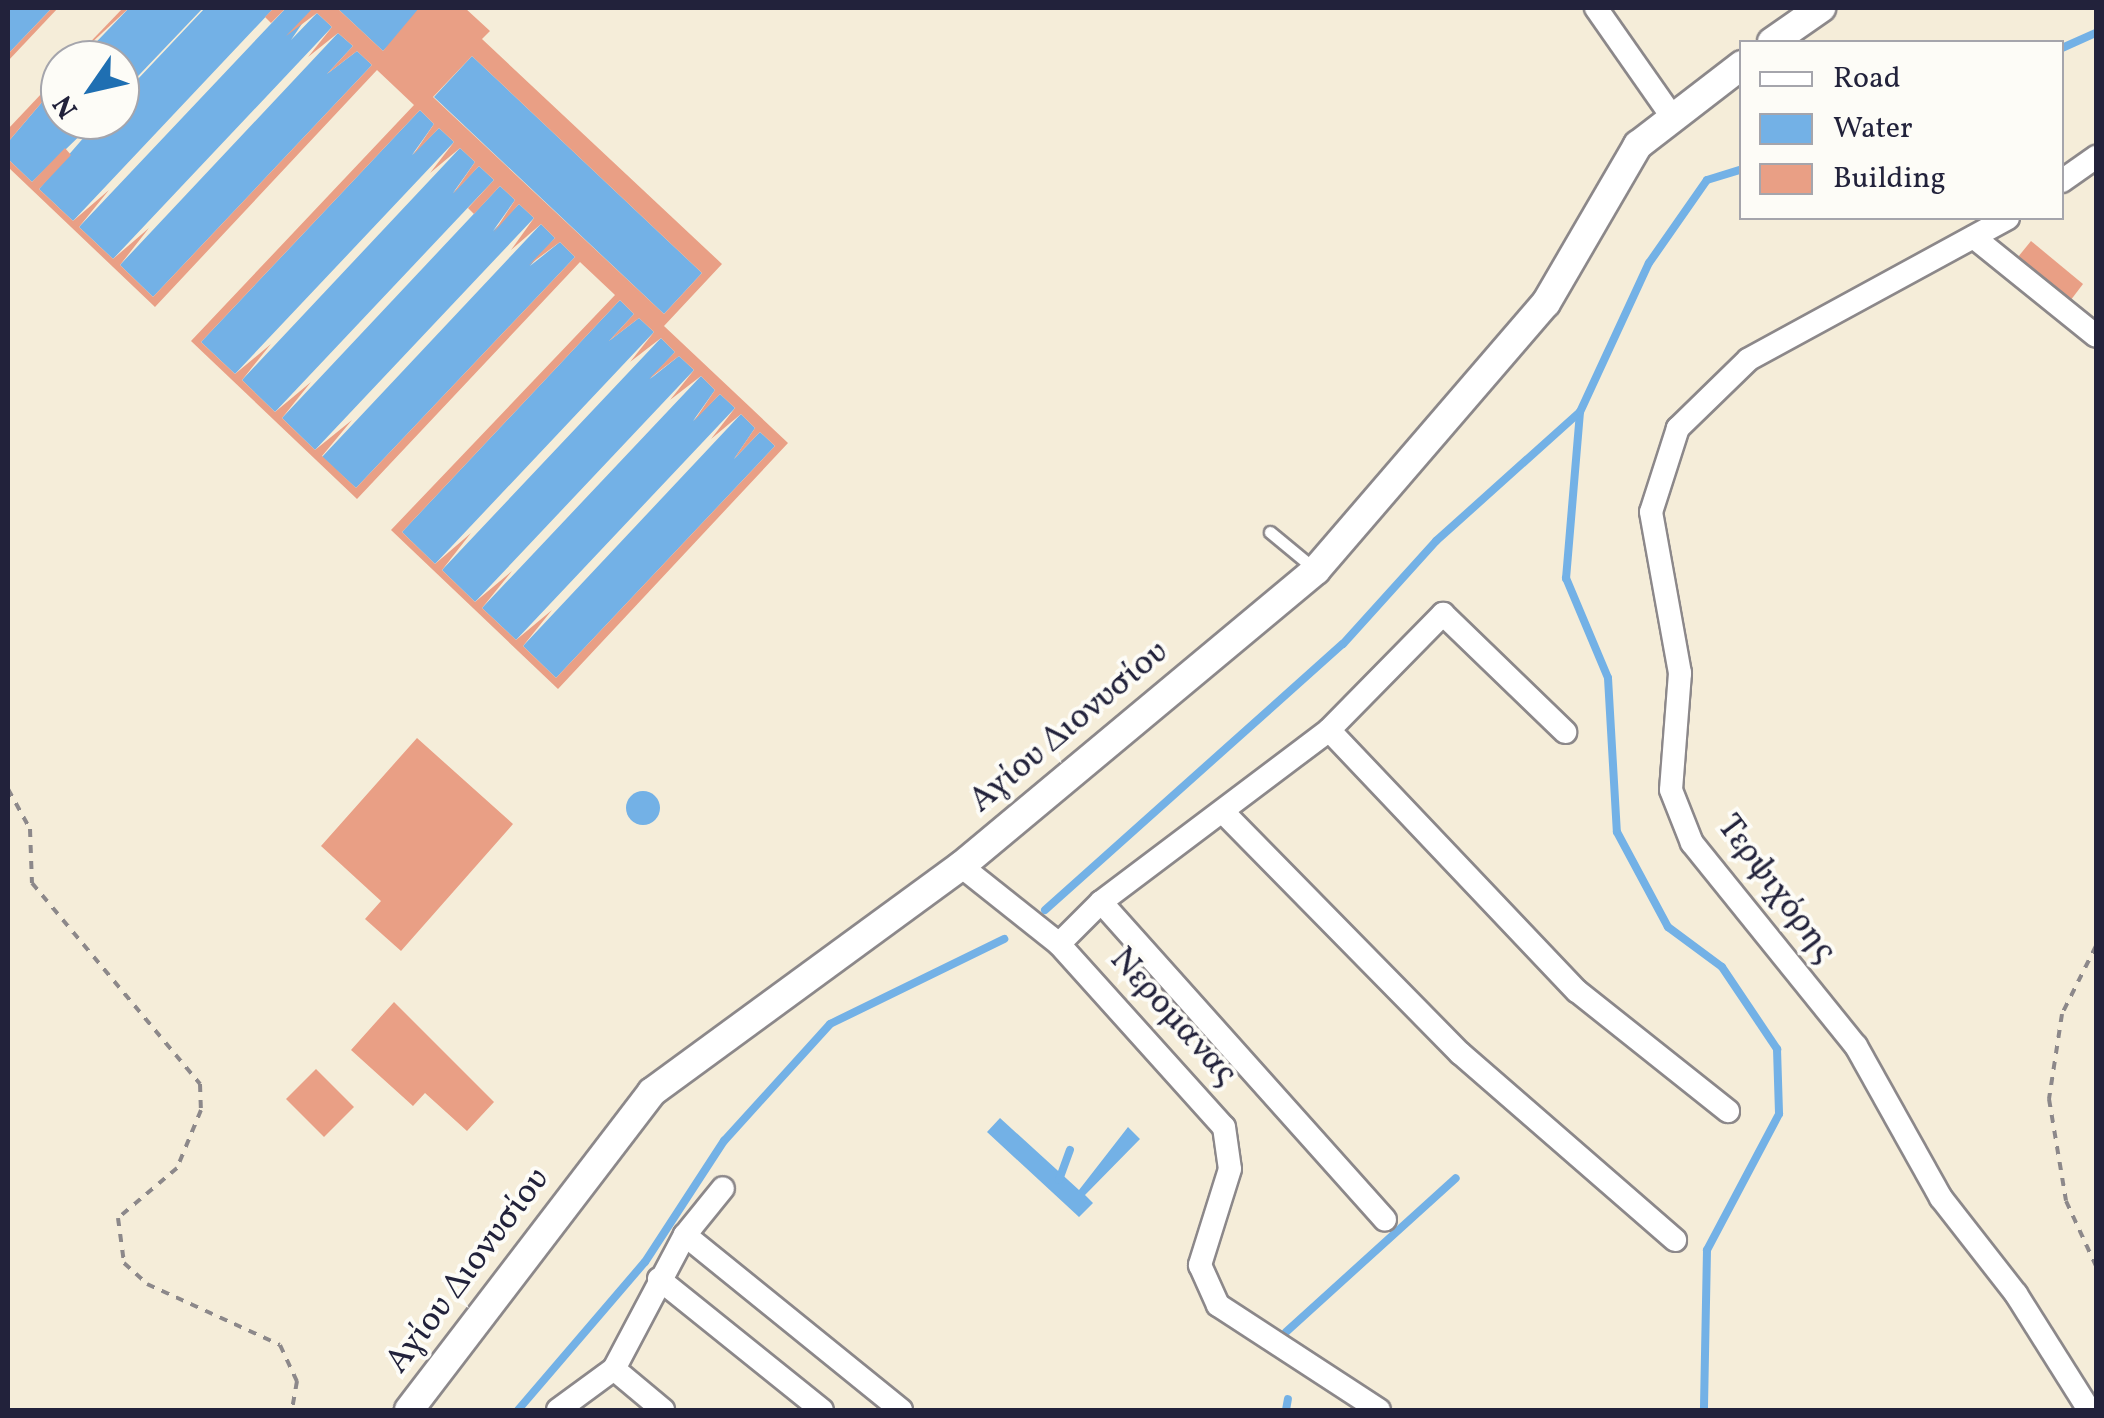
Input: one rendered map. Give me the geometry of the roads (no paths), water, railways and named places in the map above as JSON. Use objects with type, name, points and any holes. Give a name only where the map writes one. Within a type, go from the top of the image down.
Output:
[{"type":"street","points":[[1596,8],[1671,115]]},
{"type":"street","points":[[1775,40],[1821,8]]},
{"type":"street","name":"Αγίου Διονυσίου","points":[[409,1410],[652,1092],[961,866],[1316,570],[1546,303],[1615,178],[1671,115],[1739,67]]},
{"type":"street","points":[[2064,180],[2096,157]]},
{"type":"street","name":"Τερψιχόρης","points":[[2005,220],[1748,360],[1678,428],[1651,512],[1680,673],[1671,790],[1692,843],[1856,1046],[1941,1198],[2016,1294],[2089,1410]]},
{"type":"street","points":[[1976,239],[2096,336]]},
{"type":"street","points":[[1059,944],[1100,902],[1329,730],[1443,614],[1566,732]]},
{"type":"street","points":[[1329,730],[1576,991],[1728,1111]]},
{"type":"street","points":[[1224,812],[1460,1054],[1674,1240]]},
{"type":"street","name":"Νερομανας","points":[[961,866],[1059,944],[1224,1127],[1230,1169],[1200,1266],[1218,1304],[1379,1410]]},
{"type":"street","points":[[1100,902],[1385,1220]]},
{"type":"street","points":[[558,1410],[614,1370],[685,1235],[723,1188]]},
{"type":"street","points":[[685,1235],[901,1410]]},
{"type":"street","points":[[659,1280],[822,1410]]},
{"type":"street","points":[[614,1370],[663,1410]]},
{"type":"lane","points":[[1270,532],[1316,570]]},
{"type":"water","points":[[8,8],[52,8],[8,54]]},
{"type":"water","points":[[129,8],[203,8],[140,74],[140,40],[98,40]]},
{"type":"water","points":[[205,8],[274,8],[73,221],[39,189],[82,140],[140,140],[140,77]]},
{"type":"water","points":[[286,8],[312,9],[291,40],[317,13],[332,27],[113,259],[79,227]]},
{"type":"water","points":[[337,8],[419,8],[422,11],[383,51]]},
{"type":"water","points":[[338,33],[353,46],[327,74],[357,51],[372,65],[153,297],[120,265]]},
{"type":"water","points":[[472,56],[702,273],[664,314],[434,97]]},
{"type":"water","points":[[40,104],[40,140],[75,140],[32,182],[8,159],[8,142]]},
{"type":"water","points":[[420,110],[434,124],[412,155],[439,128],[454,142],[235,374],[201,342]]},
{"type":"water","points":[[460,148],[475,162],[453,193],[479,166],[494,180],[275,412],[242,380]]},
{"type":"water","points":[[500,186],[515,200],[493,231],[519,204],[534,218],[315,450],[282,418]]},
{"type":"water","points":[[541,224],[555,238],[530,266],[560,242],[575,257],[356,488],[322,457]]},
{"type":"water","points":[[620,300],[634,314],[609,341],[639,318],[654,332],[435,564],[402,532]]},
{"type":"water","points":[[661,338],[675,352],[650,379],[679,356],[694,370],[475,602],[442,570]]},
{"type":"water","points":[[701,376],[715,390],[693,421],[720,394],[735,408],[516,640],[482,608]]},
{"type":"water","points":[[741,414],[755,428],[734,459],[760,432],[775,446],[556,678],[523,646]]},
{"type":"water","points":[[643,791],[655,796],[660,808],[655,820],[643,825],[631,820],[626,808],[631,796]]},
{"type":"water","points":[[1000,1118],[1079,1190],[1128,1127],[1140,1139],[1085,1195],[1093,1203],[1079,1217],[987,1132]]},
{"type":"waterway","points":[[2064,47],[2096,33]]},
{"type":"waterway","points":[[1045,910],[1343,644],[1436,541],[1580,412],[1649,263],[1707,180],[1739,170]]},
{"type":"waterway","points":[[1580,412],[1566,578],[1608,678],[1617,832],[1668,927],[1722,967],[1777,1049],[1779,1114],[1707,1250],[1704,1410]]},
{"type":"waterway","points":[[518,1410],[645,1262],[724,1141],[830,1024],[1004,939]]},
{"type":"waterway","points":[[1059,1180],[1070,1150]]},
{"type":"waterway","points":[[1286,1332],[1456,1178]]},
{"type":"waterway","points":[[1286,1410],[1288,1399]]}]
